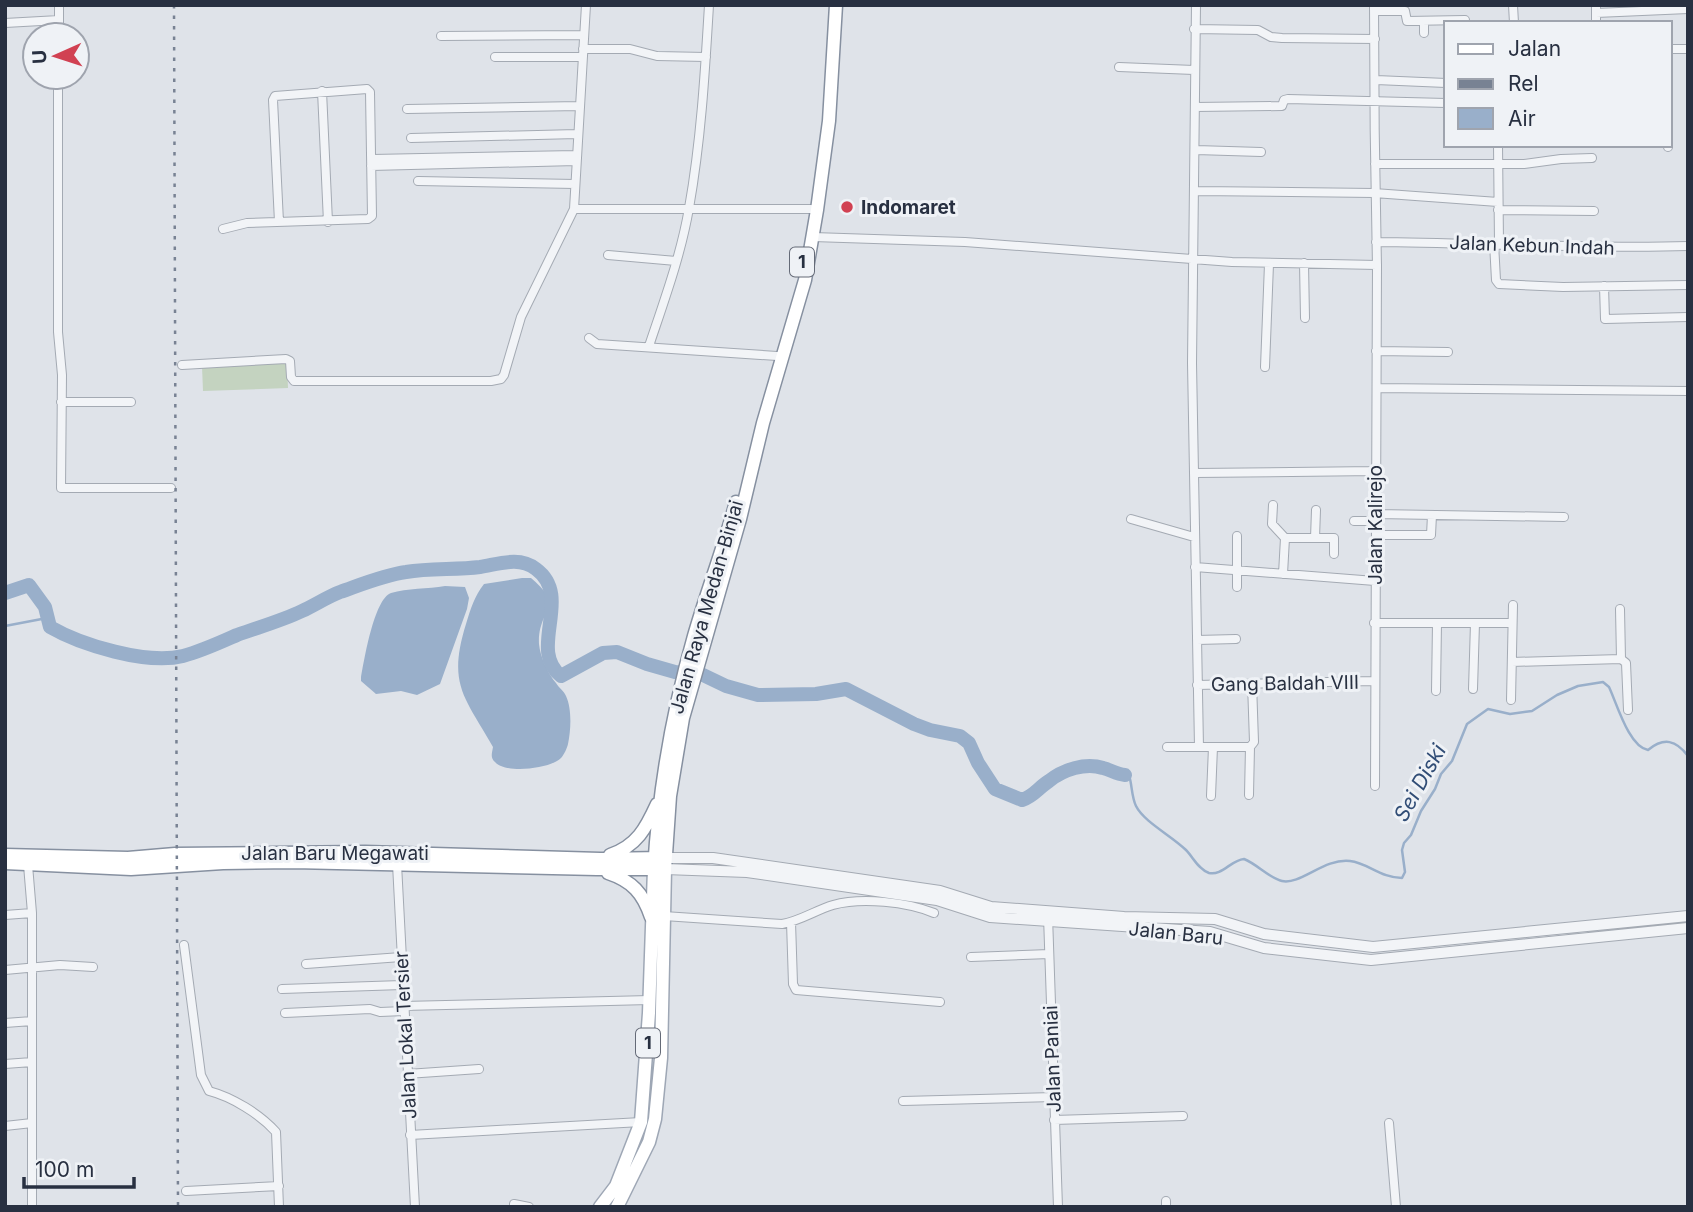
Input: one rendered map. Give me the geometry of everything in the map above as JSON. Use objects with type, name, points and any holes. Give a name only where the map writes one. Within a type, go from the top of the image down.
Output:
[{"type":"main road","name":"Jalan Raya Medan-Binjai","points":[[700,635],[740,519],[763,423],[792,329],[813,237],[829,5]]},
{"type":"main road","name":"Jalan Raya Medan-Binjai","points":[[617,1207],[649,1142],[655,1119],[661,1058],[658,917],[661,794],[668,744],[684,696],[757,421],[799,278],[816,195],[831,90],[836,5]]},
{"type":"main road","name":"Jalan Raya Medan-Binjai","points":[[660,863],[684,696]]},
{"type":"main road","points":[[598,864],[637,839],[645,829],[661,794]]},
{"type":"main road","name":"Jalan Baru Megawati","points":[[5,855],[80,858],[176,854],[598,864],[660,863]]},
{"type":"main road","name":"Jalan Baru Megawati","points":[[5,863],[131,869],[223,863],[392,860]]},
{"type":"main road","points":[[598,864],[631,883],[658,917]]},
{"type":"main road","name":"Jalan Raya Medan-Binjai","points":[[600,1207],[616,1186],[641,1122],[658,917]]},
{"type":"street","points":[[5,23],[59,20],[59,5]]},
{"type":"street","points":[[182,365],[286,359],[291,364],[291,377],[294,381],[497,381],[504,374],[529,300],[574,209],[586,5]]},
{"type":"street","points":[[649,346],[676,261],[689,208],[706,57],[709,5]]},
{"type":"street","points":[[1196,5],[1194,537],[1199,747]]},
{"type":"street","points":[[1374,8],[1405,11],[1407,20],[1465,20]]},
{"type":"street","name":"Jalan Kalirejo","points":[[1374,8],[1374,193],[1377,265],[1374,786]]},
{"type":"street","points":[[1596,14],[1688,9]]},
{"type":"street","points":[[1424,21],[1424,33]]},
{"type":"street","points":[[1194,29],[1258,30],[1271,37],[1282,38],[1375,39]]},
{"type":"street","points":[[441,36],[584,35]]},
{"type":"street","points":[[495,57],[629,49],[657,56],[706,57]]},
{"type":"street","points":[[1119,67],[1194,70]]},
{"type":"street","points":[[1376,80],[1444,83]]},
{"type":"street","points":[[223,229],[247,223],[328,222],[368,219],[372,216],[370,92],[365,89],[279,94],[274,100],[279,222]]},
{"type":"street","points":[[58,91],[61,488],[171,488]]},
{"type":"street","points":[[322,91],[328,222]]},
{"type":"street","points":[[1195,107],[1282,106],[1284,100],[1289,99],[1444,103]]},
{"type":"street","points":[[407,109],[579,106]]},
{"type":"street","points":[[411,138],[577,134]]},
{"type":"street","points":[[1498,147],[1496,279],[1499,284],[1563,287],[1688,285]]},
{"type":"street","points":[[1196,150],[1261,152]]},
{"type":"street","points":[[372,162],[576,158]]},
{"type":"street","points":[[1375,164],[1524,164],[1592,158]]},
{"type":"street","points":[[418,181],[575,184]]},
{"type":"street","points":[[1195,191],[1374,193],[1498,206],[1594,211]]},
{"type":"street","points":[[574,209],[811,209]]},
{"type":"street","points":[[813,237],[965,242],[1269,264],[1377,265]]},
{"type":"street","name":"Jalan Kebun Indah","points":[[1376,242],[1614,248],[1688,246]]},
{"type":"street","points":[[608,255],[676,261]]},
{"type":"street","points":[[1304,263],[1305,318]]},
{"type":"street","points":[[1265,367],[1269,264]]},
{"type":"street","points":[[1604,286],[1605,319],[1688,317]]},
{"type":"street","points":[[589,338],[597,344],[777,356]]},
{"type":"street","points":[[1376,351],[1448,352]]},
{"type":"street","points":[[1377,388],[1688,391]]},
{"type":"street","points":[[61,402],[131,402]]},
{"type":"street","points":[[1195,473],[1376,471]]},
{"type":"street","points":[[1273,505],[1272,524],[1285,538],[1283,574]]},
{"type":"street","points":[[1315,538],[1316,510]]},
{"type":"street","points":[[1376,535],[1431,535],[1432,515]]},
{"type":"street","points":[[1354,521],[1432,515],[1564,517]]},
{"type":"street","points":[[1131,519],[1194,537]]},
{"type":"street","points":[[1237,536],[1237,587]]},
{"type":"street","points":[[1285,538],[1334,538],[1334,554]]},
{"type":"street","points":[[1195,567],[1375,581]]},
{"type":"street","points":[[1511,700],[1513,605]]},
{"type":"street","points":[[1620,609],[1621,659]]},
{"type":"street","points":[[1374,623],[1512,623]]},
{"type":"street","points":[[1436,691],[1437,623]]},
{"type":"street","points":[[1474,690],[1475,623]]},
{"type":"street","points":[[1197,640],[1236,639]]},
{"type":"street","points":[[1511,662],[1621,659],[1626,663],[1628,710]]},
{"type":"street","name":"Gang Baldah VIII","points":[[1197,685],[1374,681]]},
{"type":"street","points":[[1249,795],[1250,747],[1254,743],[1252,683]]},
{"type":"street","points":[[1167,747],[1250,747]]},
{"type":"street","points":[[1211,796],[1213,747]]},
{"type":"street","name":"Jalan Baru","points":[[660,863],[713,858],[895,896],[940,891],[991,907],[1048,917],[1210,932],[1264,948],[1371,960],[1688,928]]},
{"type":"street","name":"Jalan Lokal Tersier","points":[[392,860],[401,957],[415,1207]]},
{"type":"street","points":[[28,865],[32,913],[32,1207]]},
{"type":"street","points":[[658,917],[782,924],[834,905],[895,896],[934,913]]},
{"type":"street","points":[[5,915],[32,913]]},
{"type":"street","name":"Jalan Baru","points":[[1048,917],[1215,919],[1264,934],[1373,947],[1688,916]]},
{"type":"street","name":"Jalan Paniai","points":[[1048,917],[1058,1207]]},
{"type":"street","points":[[791,922],[793,984],[796,989],[940,1002]]},
{"type":"street","points":[[184,944],[201,1075],[209,1091],[250,1112],[276,1132],[279,1207]]},
{"type":"street","points":[[971,957],[1049,954]]},
{"type":"street","points":[[306,964],[401,957]]},
{"type":"street","points":[[5,970],[61,965],[93,967]]},
{"type":"street","points":[[282,989],[402,985]]},
{"type":"street","points":[[285,1013],[370,1009],[380,1012],[650,1000]]},
{"type":"street","points":[[5,1023],[32,1021]]},
{"type":"street","points":[[5,1064],[32,1062]]},
{"type":"street","points":[[407,1074],[478,1069]]},
{"type":"street","points":[[903,1101],[1054,1097]]},
{"type":"street","points":[[1054,1120],[1183,1116]]},
{"type":"street","points":[[411,1135],[641,1122]]},
{"type":"street","points":[[5,1126],[32,1123]]},
{"type":"street","points":[[1389,1123],[1396,1207]]},
{"type":"street","points":[[186,1191],[279,1186]]},
{"type":"street","points":[[514,1204],[529,1207]]},
{"type":"green space","points":[[287,363],[288,388],[203,391],[202,366]]},
{"type":"water","points":[[531,578],[547,596],[547,609],[539,644],[550,675],[566,696],[570,726],[568,746],[561,758],[547,765],[528,769],[500,766],[492,759],[493,747],[462,690],[458,662],[475,598],[484,584]]},
{"type":"water","points":[[445,586],[465,587],[469,598],[440,684],[417,695],[401,691],[376,694],[361,678],[371,631],[385,598],[397,591]]},
{"type":"waterway","points":[[5,593],[29,585],[45,607],[50,627],[63,634],[115,652],[168,658],[204,649],[294,615],[340,592],[389,575],[509,562],[523,563],[536,569],[547,581],[552,608],[548,652],[552,665],[561,676],[603,653],[617,652],[675,672],[701,674],[726,686],[758,695],[816,694],[846,689],[914,724],[960,736],[969,743],[995,789],[1022,800],[1055,777],[1075,768],[1096,766],[1125,775]]},
{"type":"waterway","points":[[5,626],[47,618]]},
{"type":"waterway","name":"Sei Diski","points":[[1125,775],[1130,779],[1134,800],[1140,812],[1209,873],[1218,872],[1244,859],[1277,879],[1289,881],[1331,863],[1350,861],[1388,876],[1402,878],[1405,872],[1402,850],[1404,843],[1411,835],[1441,774],[1452,761],[1467,724],[1488,709],[1510,714],[1532,711],[1557,695],[1578,686],[1603,682],[1609,687],[1629,733],[1641,747],[1648,750],[1659,743],[1669,742],[1679,746],[1688,756]]},
{"type":"railway","points":[[174,5],[178,1207]]},
{"type":"place","name":"Indomaret","points":[[847,207]]}]
